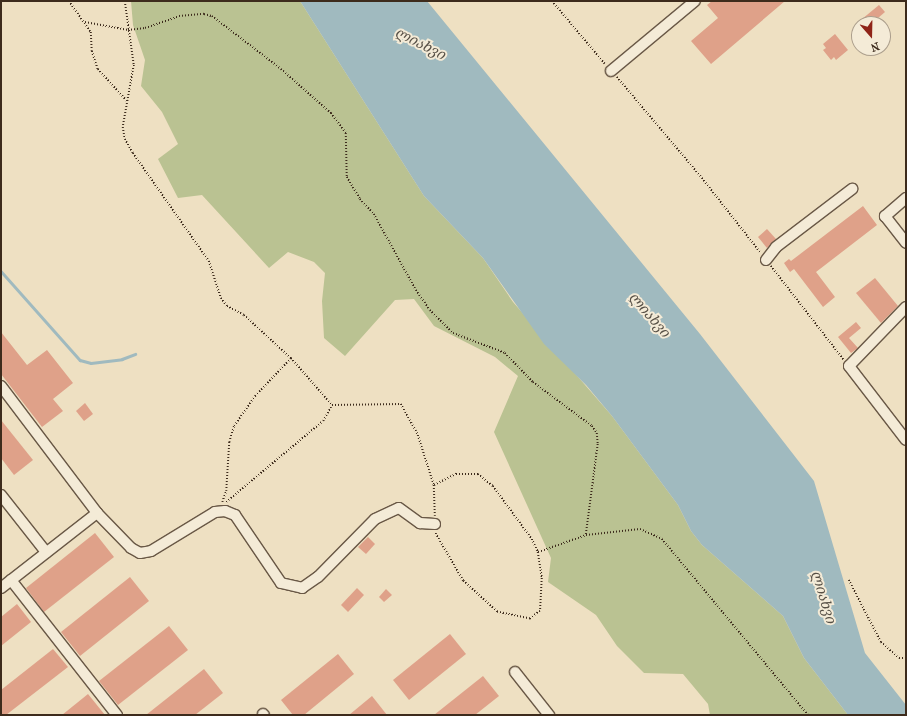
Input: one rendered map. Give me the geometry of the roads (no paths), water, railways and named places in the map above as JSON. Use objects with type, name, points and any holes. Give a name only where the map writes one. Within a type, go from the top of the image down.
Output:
[{"type":"street","points":[[611,71],[695,1]]},
{"type":"street","points":[[766,260],[776,247],[852,189]]},
{"type":"street","points":[[906,198],[885,216],[906,243]]},
{"type":"street","points":[[906,307],[848,366],[906,440]]},
{"type":"street","points":[[1,386],[97,512],[131,548],[140,552],[151,551],[215,512],[225,511],[235,515],[281,583],[302,588],[318,577],[375,519],[399,508],[420,523],[435,524]]},
{"type":"street","points":[[1,495],[46,552]]},
{"type":"street","points":[[1,588],[97,512]]},
{"type":"street","points":[[10,580],[117,715]]},
{"type":"street","points":[[515,672],[549,715]]},
{"type":"water","name":"ლიახვი","points":[[300,1],[427,1],[700,334],[814,481],[865,653],[906,705],[906,715],[848,715],[804,658],[783,616],[702,545],[691,531],[678,505],[612,416],[586,385],[544,344],[483,258],[424,196]]},
{"type":"waterway","points":[[1,271],[80,360],[91,363],[122,359],[135,354]]}]
